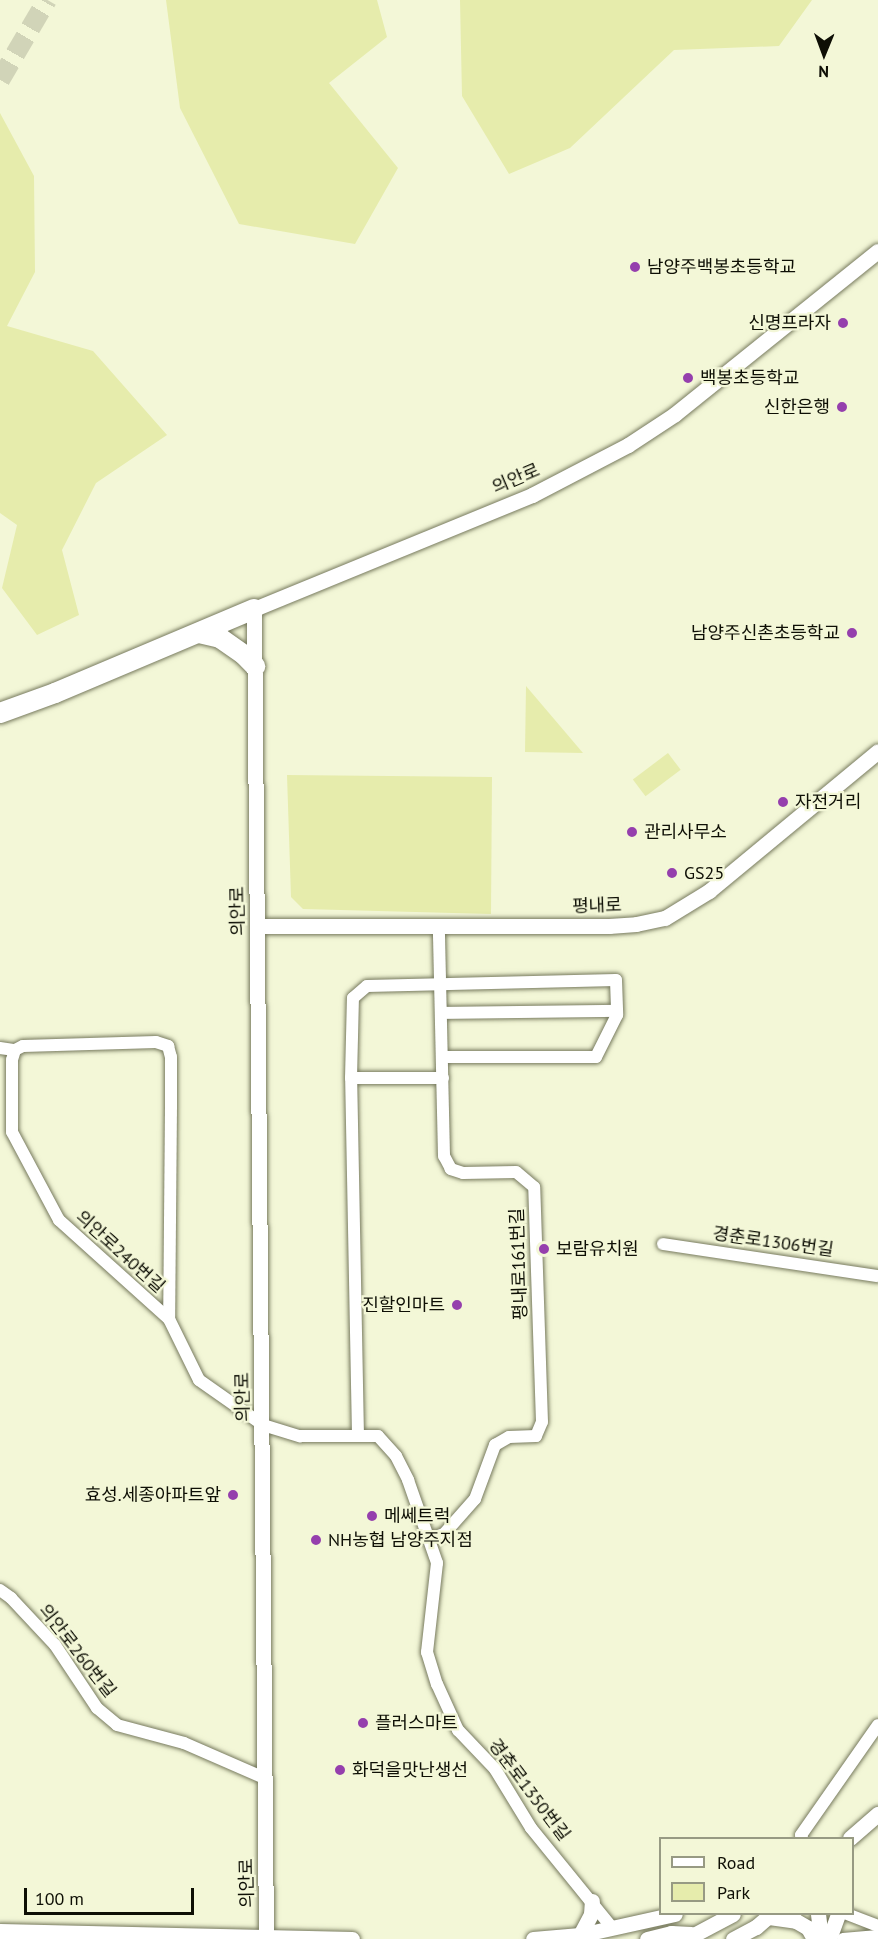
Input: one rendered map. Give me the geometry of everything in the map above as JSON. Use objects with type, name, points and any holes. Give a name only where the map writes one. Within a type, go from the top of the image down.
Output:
[{"type":"highway","points":[[0,713],[55,693],[254,609]]},
{"type":"highway","points":[[199,633],[220,638],[255,666]]},
{"type":"highway","points":[[0,728],[55,693]]},
{"type":"street","name":"의안로","points":[[266,1938],[254,609],[421,538],[532,495],[628,445],[675,414],[878,251]]},
{"type":"street","name":"평내로","points":[[257,926],[609,926],[636,924],[665,918],[709,891],[878,751]]},
{"type":"street","name":"평내로161번길","points":[[429,1539],[444,1534],[475,1499],[495,1444],[509,1437],[536,1436],[542,1422],[534,1187],[516,1172],[463,1173],[451,1169],[444,1156],[439,927]]},
{"type":"street","points":[[358,1436],[351,1078],[352,998],[367,986],[440,982],[616,980],[616,1011],[596,1057],[442,1057]]},
{"type":"street","points":[[442,1013],[616,1011]]},
{"type":"street","points":[[0,1048],[15,1050],[23,1046],[156,1042],[168,1046],[171,1057],[169,1319]]},
{"type":"street","name":"의안로240번길","points":[[15,1050],[12,1060],[12,1132],[59,1220],[169,1319],[200,1380],[263,1425]]},
{"type":"street","points":[[351,1078],[443,1078]]},
{"type":"street","name":"경춘로1306번길","points":[[663,1244],[878,1276]]},
{"type":"street","name":"경춘로1350번길","points":[[263,1425],[300,1436],[378,1436],[396,1456],[408,1480],[437,1563],[427,1652],[437,1684],[458,1730],[495,1769],[531,1828],[613,1929]]},
{"type":"street","name":"의안로260번길","points":[[0,1590],[11,1598],[55,1645],[97,1708],[117,1725],[184,1743],[264,1778]]},
{"type":"street","points":[[802,1837],[813,1816],[878,1725]]},
{"type":"street","points":[[854,1838],[878,1814]]},
{"type":"street","points":[[580,1935],[591,1914],[592,1901]]},
{"type":"street","points":[[533,1939],[580,1935],[671,1915]]},
{"type":"street","points":[[647,1939],[671,1933],[688,1937],[731,1915]]},
{"type":"street","points":[[733,1939],[770,1915],[796,1921],[808,1928],[814,1939]]},
{"type":"street","points":[[818,1915],[821,1939]]},
{"type":"street","points":[[829,1939],[838,1915]]},
{"type":"street","points":[[850,1915],[878,1926]]},
{"type":"street","points":[[0,1931],[352,1939]]},
{"type":"street","points":[[843,1939],[878,1936]]},
{"type":"green space","points":[[166,0],[377,0],[387,37],[329,83],[398,168],[355,244],[239,224],[180,108]]},
{"type":"green space","points":[[460,0],[812,0],[779,46],[674,50],[570,148],[509,174],[462,96]]},
{"type":"green space","points":[[0,113],[34,176],[35,272],[7,326],[93,351],[167,435],[96,483],[62,550],[79,615],[37,635],[2,588],[17,525],[0,513]]},
{"type":"green space","points":[[526,686],[583,753],[525,752]]},
{"type":"green space","points":[[668,753],[681,770],[645,796],[633,779]]},
{"type":"green space","points":[[287,775],[492,777],[491,914],[303,909],[291,897]]},
{"type":"tunnel","points":[[0,80],[47,0]]},
{"type":"place","name":"남양주백봉초등학교","points":[[635,267]]},
{"type":"place","name":"신명프라자","points":[[843,323]]},
{"type":"place","name":"백봉초등학교","points":[[688,378]]},
{"type":"place","name":"신한은행","points":[[842,407]]},
{"type":"place","name":"남양주신촌초등학교","points":[[852,633]]},
{"type":"place","name":"자전거리","points":[[783,802]]},
{"type":"place","name":"관리사무소","points":[[632,832]]},
{"type":"place","name":"GS25","points":[[672,873]]},
{"type":"place","name":"보람유치원","points":[[544,1249]]},
{"type":"place","name":"진할인마트","points":[[457,1305]]},
{"type":"place","name":"효성.세종아파트앞","points":[[233,1495]]},
{"type":"place","name":"메쎄트럭","points":[[372,1516]]},
{"type":"place","name":"NH농협 남양주지점","points":[[316,1540]]},
{"type":"place","name":"플러스마트","points":[[363,1723]]},
{"type":"place","name":"화덕을맛난생선","points":[[340,1770]]}]
